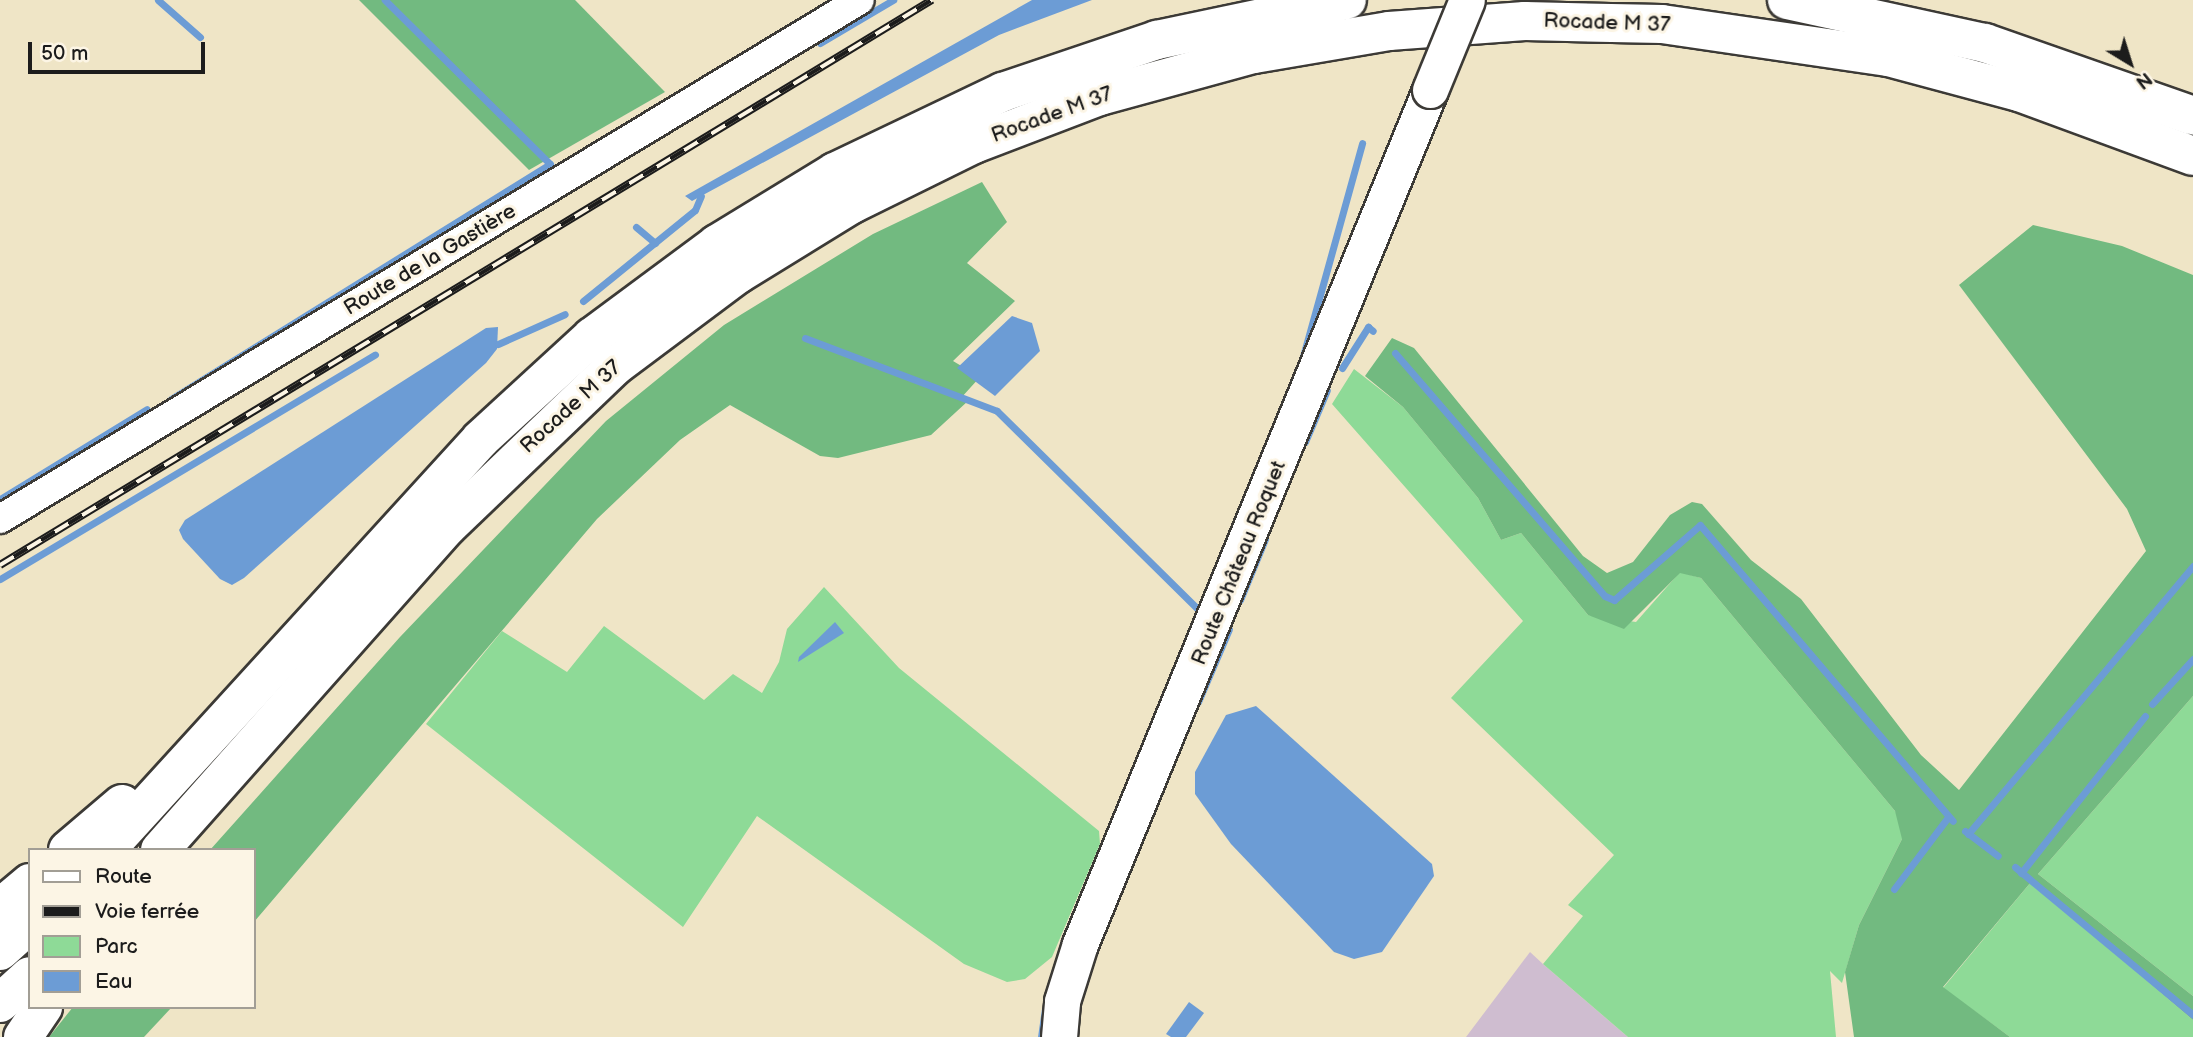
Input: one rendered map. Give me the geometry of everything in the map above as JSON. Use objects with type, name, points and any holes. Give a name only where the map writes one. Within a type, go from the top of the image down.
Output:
[{"type":"highway","name":"Rocade M 37","points":[[108,848],[225,722],[421,501],[516,405],[638,301],[755,219],[918,130],[1046,76],[1202,29],[1347,0]]},
{"type":"highway","points":[[1787,0],[1984,43],[2193,116]]},
{"type":"highway","name":"Rocade M 37","points":[[162,848],[477,495],[642,344],[738,274],[852,204],[974,144],[1100,96],[1254,54],[1389,31],[1525,21],[1662,24],[1888,57],[2018,92],[2193,156]]},
{"type":"highway","points":[[70,848],[225,722]]},
{"type":"highway","points":[[168,848],[194,813]]},
{"type":"highway","points":[[0,908],[28,885]]},
{"type":"highway","points":[[0,951],[28,926]]},
{"type":"highway","points":[[0,1003],[28,978]]},
{"type":"highway","points":[[23,1037],[42,1009]]},
{"type":"street","name":"Route de la Gastière","points":[[0,519],[860,0]]},
{"type":"street","name":"Route Château Roquet","points":[[1059,1037],[1062,1000],[1080,944],[1467,0]]},
{"type":"shaded area","points":[[1530,952],[1543,964],[1628,1037],[1466,1037]]},
{"type":"green space","points":[[359,0],[575,0],[665,92],[529,170]]},
{"type":"green space","points":[[982,182],[1007,222],[967,263],[1015,301],[953,361],[980,377],[961,398],[968,401],[931,435],[838,458],[820,456],[730,405],[680,440],[597,519],[256,920],[256,848],[212,848],[400,637],[606,421],[724,325],[873,234]]},
{"type":"green space","points":[[2033,225],[2122,246],[2193,275],[2193,696],[2038,874],[2193,996],[2193,1020],[2031,882],[1943,987],[2010,1037],[1854,1037],[1845,972],[1859,925],[1902,839],[1895,811],[1701,578],[1680,573],[1624,629],[1588,615],[1521,533],[1501,540],[1478,498],[1403,407],[1365,376],[1392,338],[1414,348],[1583,556],[1607,573],[1633,562],[1670,515],[1692,502],[1702,504],[1751,560],[1801,599],[1921,755],[1959,790],[2146,551],[2127,509],[1959,285]]},
{"type":"green space","points":[[1354,369],[1403,407],[1478,498],[1501,540],[1521,533],[1588,615],[1636,622],[1680,572],[1701,578],[1895,811],[1904,825],[1902,839],[1859,925],[1842,983],[1830,971],[1836,1037],[1628,1037],[1543,964],[1583,916],[1568,905],[1614,855],[1451,698],[1523,621],[1332,404]]},
{"type":"green space","points":[[824,587],[899,668],[1099,831],[1100,844],[1052,957],[1025,979],[1007,982],[964,964],[757,816],[683,927],[426,724],[502,631],[567,672],[604,626],[704,700],[733,674],[762,693],[779,662],[787,629]]},
{"type":"green space","points":[[2193,696],[2193,996],[2038,874]]},
{"type":"green space","points":[[2031,882],[2193,1020],[2193,1037],[2010,1037],[1943,988]]},
{"type":"green space","points":[[71,1009],[170,1009],[144,1037],[49,1037]]},
{"type":"water","points":[[1032,0],[1092,0],[999,35],[692,201],[685,196]]},
{"type":"water","points":[[1012,316],[1032,323],[1040,351],[995,396],[957,368]]},
{"type":"water","points":[[498,327],[497,349],[486,363],[244,578],[232,585],[220,579],[183,539],[179,530],[185,520],[486,328]]},
{"type":"water","points":[[835,622],[844,633],[798,662],[799,657]]},
{"type":"water","points":[[1256,706],[1432,864],[1434,876],[1382,952],[1354,959],[1334,952],[1231,844],[1195,794],[1195,772],[1226,715]]},
{"type":"water","points":[[1189,1002],[1204,1013],[1186,1037],[1171,1037],[1166,1034]]},
{"type":"waterway","points":[[158,0],[200,37]]},
{"type":"waterway","points":[[171,399],[550,164],[385,0]]},
{"type":"waterway","points":[[820,43],[893,0]]},
{"type":"waterway","points":[[1302,360],[1362,143]]},
{"type":"waterway","points":[[583,301],[695,210],[701,196]]},
{"type":"waterway","points":[[636,227],[655,243]]},
{"type":"waterway","points":[[498,344],[565,314]]},
{"type":"waterway","points":[[1342,368],[1368,327],[1373,331]]},
{"type":"waterway","points":[[805,338],[997,411],[1203,614]]},
{"type":"waterway","points":[[1395,353],[1605,596],[1614,600],[1700,525],[1953,821]]},
{"type":"waterway","points":[[0,579],[375,355]]},
{"type":"waterway","points":[[1305,442],[1327,390]]},
{"type":"waterway","points":[[0,499],[147,409]]},
{"type":"waterway","points":[[1240,600],[1265,539]]},
{"type":"waterway","points":[[1968,834],[2193,566]]},
{"type":"waterway","points":[[1198,702],[1229,629]]},
{"type":"waterway","points":[[2152,704],[2193,659]]},
{"type":"waterway","points":[[2021,873],[2145,716]]},
{"type":"waterway","points":[[1894,889],[1948,817]]},
{"type":"waterway","points":[[1965,831],[1998,856]]},
{"type":"waterway","points":[[2015,867],[2193,1015]]},
{"type":"waterway","points":[[1041,1037],[1045,1010]]},
{"type":"railway","points":[[0,565],[932,0]]}]
